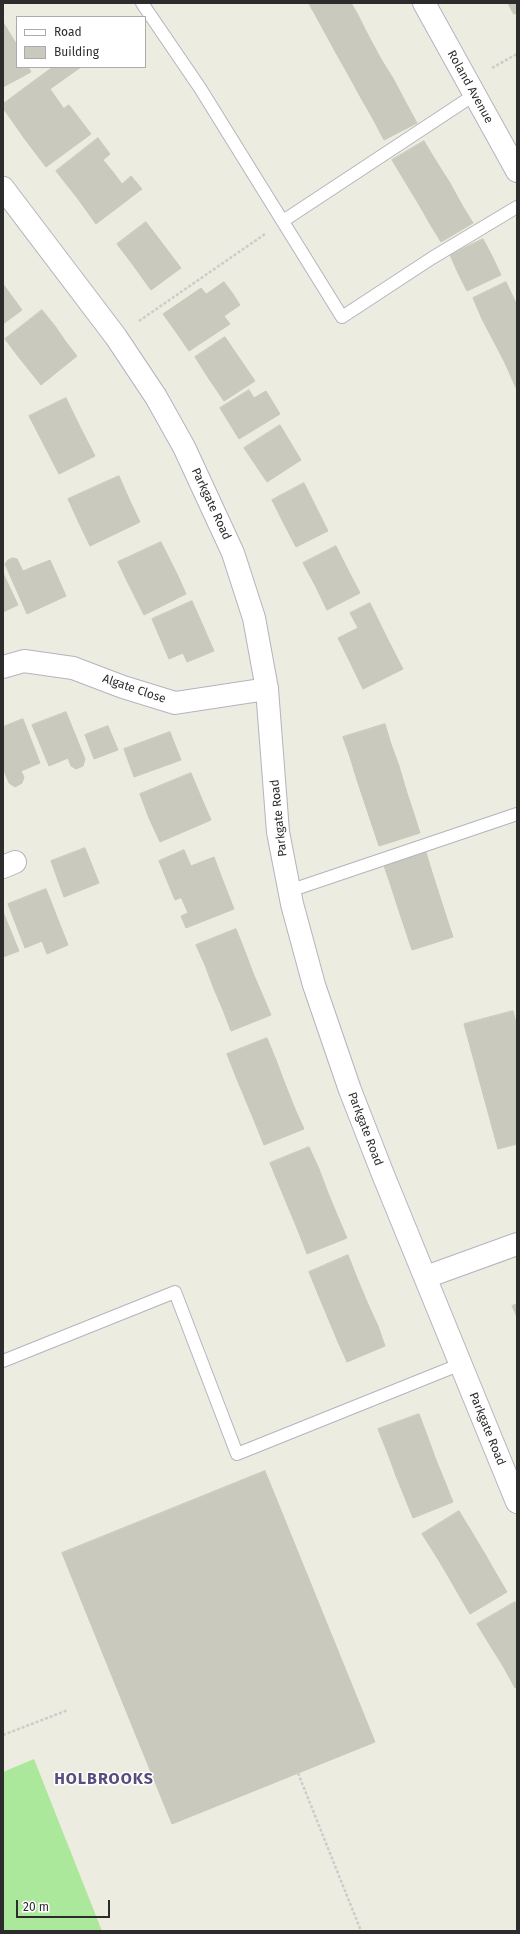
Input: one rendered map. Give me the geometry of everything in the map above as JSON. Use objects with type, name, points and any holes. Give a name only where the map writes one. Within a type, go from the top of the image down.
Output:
[{"type":"street","name":"Roland Avenue","points":[[424,3],[517,171]]},
{"type":"street","name":"Parkgate Road","points":[[3,188],[116,337],[156,397],[184,447],[233,553],[254,618],[267,689],[278,832],[289,891],[314,985],[350,1090],[517,1502]]},
{"type":"street","name":"Algate Close","points":[[3,667],[24,661],[73,668],[123,687],[175,703],[267,689]]},
{"type":"street","points":[[426,1277],[517,1244]]},
{"type":"lane","points":[[142,3],[200,88],[342,317],[432,258],[517,207]]},
{"type":"lane","points":[[283,221],[474,95]]},
{"type":"lane","points":[[289,891],[517,814]]},
{"type":"lane","points":[[3,1361],[175,1292],[237,1454],[461,1364]]},
{"type":"path","points":[[116,337],[283,221]]},
{"type":"path","points":[[3,1735],[68,1710]]},
{"type":"path","points":[[298,1773],[361,1931]]},
{"type":"green space","points":[[34,1759],[102,1931],[3,1931],[3,1772]]},
{"type":"building","points":[[309,3],[324,3],[312,9]]},
{"type":"building","points":[[324,3],[351,3],[357,13],[324,31],[312,9]]},
{"type":"building","points":[[508,3],[517,3],[517,13],[514,14]]},
{"type":"building","points":[[357,13],[368,35],[336,53],[324,31]]},
{"type":"building","points":[[3,22],[16,46],[3,52]]},
{"type":"building","points":[[368,35],[381,59],[349,76],[336,53]]},
{"type":"building","points":[[16,46],[16,68],[29,68],[31,72],[3,87],[3,52]]},
{"type":"building","points":[[381,59],[394,80],[361,98],[349,76]]},
{"type":"building","points":[[52,68],[80,68],[50,89],[64,109],[24,138],[3,108],[3,104]]},
{"type":"building","points":[[394,80],[405,101],[373,119],[361,98]]},
{"type":"building","points":[[405,101],[417,123],[384,140],[373,119]]},
{"type":"building","points":[[69,105],[91,134],[46,167],[24,138]]},
{"type":"building","points":[[98,138],[110,154],[103,160],[113,172],[78,199],[56,171]]},
{"type":"building","points":[[424,141],[436,161],[404,180],[392,160]]},
{"type":"building","points":[[436,161],[450,183],[418,203],[404,180]]},
{"type":"building","points":[[113,172],[122,184],[131,176],[142,189],[96,224],[78,199]]},
{"type":"building","points":[[450,183],[462,205],[430,224],[418,203]]},
{"type":"building","points":[[462,205],[473,223],[441,242],[430,224]]},
{"type":"building","points":[[146,222],[162,243],[133,265],[117,244]]},
{"type":"building","points":[[483,239],[492,256],[458,273],[450,255]]},
{"type":"building","points":[[162,243],[181,268],[151,290],[133,265]]},
{"type":"building","points":[[492,256],[501,275],[467,291],[458,273]]},
{"type":"building","points":[[224,282],[233,294],[176,332],[163,314],[201,288],[206,294]]},
{"type":"building","points":[[506,282],[516,303],[482,319],[473,298]]},
{"type":"building","points":[[3,284],[22,310],[3,324]]},
{"type":"building","points":[[233,294],[240,305],[224,316],[230,324],[189,351],[176,332]]},
{"type":"building","points":[[516,303],[517,329],[493,340],[482,319]]},
{"type":"building","points":[[42,310],[55,326],[17,355],[5,339]]},
{"type":"building","points":[[55,326],[66,342],[29,370],[17,355]]},
{"type":"building","points":[[517,329],[517,357],[505,363],[493,340]]},
{"type":"building","points":[[225,337],[240,359],[209,379],[195,357]]},
{"type":"building","points":[[66,342],[77,356],[41,385],[29,370]]},
{"type":"building","points":[[517,357],[517,387],[516,388],[505,363]]},
{"type":"building","points":[[240,359],[255,381],[224,401],[209,379]]},
{"type":"building","points":[[249,390],[254,398],[266,391],[280,414],[239,439],[220,408]]},
{"type":"building","points":[[66,398],[80,427],[44,445],[29,416]]},
{"type":"building","points":[[280,425],[301,460],[267,482],[244,448]]},
{"type":"building","points":[[80,427],[95,456],[59,474],[44,445]]},
{"type":"building","points":[[119,476],[129,499],[79,523],[68,499]]},
{"type":"building","points":[[304,483],[316,507],[284,524],[272,500]]},
{"type":"building","points":[[129,499],[140,522],[90,546],[79,523]]},
{"type":"building","points":[[316,507],[328,531],[296,547],[284,524]]},
{"type":"building","points":[[161,542],[170,560],[127,581],[118,562]]},
{"type":"building","points":[[336,546],[348,570],[316,587],[303,563]]},
{"type":"building","points":[[13,558],[17,559],[23,571],[50,560],[66,596],[27,614],[5,564],[8,560]]},
{"type":"building","points":[[170,560],[178,576],[135,597],[127,581]]},
{"type":"building","points":[[348,570],[360,593],[327,610],[316,587]]},
{"type":"building","points":[[3,573],[18,605],[3,612]]},
{"type":"building","points":[[178,576],[186,594],[144,615],[135,597]]},
{"type":"building","points":[[192,601],[214,651],[187,662],[183,653],[169,659],[152,619]]},
{"type":"building","points":[[370,603],[388,640],[349,660],[338,638],[358,628],[350,613]]},
{"type":"building","points":[[388,640],[403,669],[363,689],[349,660]]},
{"type":"building","points":[[66,712],[85,759],[83,766],[76,769],[71,766],[68,758],[49,766],[32,725]]},
{"type":"building","points":[[23,719],[40,763],[21,771],[24,777],[22,783],[15,787],[9,783],[3,768],[3,727]]},
{"type":"building","points":[[385,724],[391,744],[350,757],[343,737]]},
{"type":"building","points":[[108,726],[118,750],[94,759],[85,735]]},
{"type":"building","points":[[170,732],[181,760],[134,777],[124,749]]},
{"type":"building","points":[[391,744],[399,766],[357,780],[350,757]]},
{"type":"building","points":[[399,766],[406,790],[365,804],[357,780]]},
{"type":"building","points":[[191,773],[201,797],[149,818],[140,794]]},
{"type":"building","points":[[406,790],[413,811],[372,825],[365,804]]},
{"type":"building","points":[[201,797],[211,820],[160,842],[149,818]]},
{"type":"building","points":[[413,811],[420,833],[379,846],[372,825]]},
{"type":"building","points":[[85,848],[99,883],[64,897],[51,861]]},
{"type":"building","points":[[425,849],[431,869],[390,883],[383,863]]},
{"type":"building","points":[[184,850],[191,866],[214,857],[223,881],[175,900],[159,861]]},
{"type":"building","points":[[431,869],[438,891],[397,905],[390,883]]},
{"type":"building","points":[[223,881],[234,909],[186,928],[181,916],[188,913],[181,897]]},
{"type":"building","points":[[46,889],[68,945],[47,954],[42,941],[25,948],[8,904]]},
{"type":"building","points":[[438,891],[446,916],[405,929],[397,905]]},
{"type":"building","points":[[3,912],[19,951],[3,957]]},
{"type":"building","points":[[446,916],[453,937],[412,950],[405,929]]},
{"type":"building","points":[[236,929],[244,949],[205,965],[196,945]]},
{"type":"building","points":[[244,949],[253,973],[214,989],[205,965]]},
{"type":"building","points":[[253,973],[262,994],[223,1010],[214,989]]},
{"type":"building","points":[[262,994],[271,1015],[231,1031],[223,1010]]},
{"type":"building","points":[[513,1011],[517,1026],[517,1144],[498,1149],[464,1024]]},
{"type":"building","points":[[267,1038],[276,1060],[236,1077],[227,1054]]},
{"type":"building","points":[[276,1060],[285,1084],[246,1101],[236,1077]]},
{"type":"building","points":[[285,1084],[295,1109],[256,1125],[246,1101]]},
{"type":"building","points":[[295,1109],[304,1129],[264,1145],[256,1125]]},
{"type":"building","points":[[309,1147],[319,1169],[279,1185],[270,1163]]},
{"type":"building","points":[[319,1169],[328,1193],[289,1209],[279,1185]]},
{"type":"building","points":[[328,1193],[338,1217],[299,1233],[289,1209]]},
{"type":"building","points":[[338,1217],[347,1238],[307,1254],[299,1233]]},
{"type":"building","points":[[348,1255],[357,1278],[318,1294],[309,1272]]},
{"type":"building","points":[[357,1278],[367,1302],[328,1318],[318,1294]]},
{"type":"building","points":[[367,1302],[378,1326],[338,1342],[328,1318]]},
{"type":"building","points":[[517,1304],[517,1317],[512,1306]]},
{"type":"building","points":[[378,1326],[385,1346],[347,1362],[338,1342]]},
{"type":"building","points":[[419,1414],[428,1438],[388,1454],[378,1429]]},
{"type":"building","points":[[428,1438],[436,1460],[396,1476],[388,1454]]},
{"type":"building","points":[[436,1460],[445,1482],[405,1498],[396,1476]]},
{"type":"building","points":[[265,1471],[375,1742],[172,1824],[62,1553]]},
{"type":"building","points":[[445,1482],[453,1502],[413,1518],[405,1498]]},
{"type":"building","points":[[459,1511],[473,1534],[436,1556],[422,1534]]},
{"type":"building","points":[[473,1534],[485,1554],[448,1576],[436,1556]]},
{"type":"building","points":[[485,1554],[497,1575],[460,1597],[448,1576]]},
{"type":"building","points":[[497,1575],[507,1592],[470,1614],[460,1597]]},
{"type":"building","points":[[515,1602],[517,1606],[517,1631],[491,1647],[477,1624]]},
{"type":"building","points":[[517,1631],[517,1658],[503,1666],[491,1647]]},
{"type":"building","points":[[517,1658],[517,1687],[515,1688],[503,1666]]},
{"type":"district","name":"HOLBROOKS","points":[[104,1780]]}]
